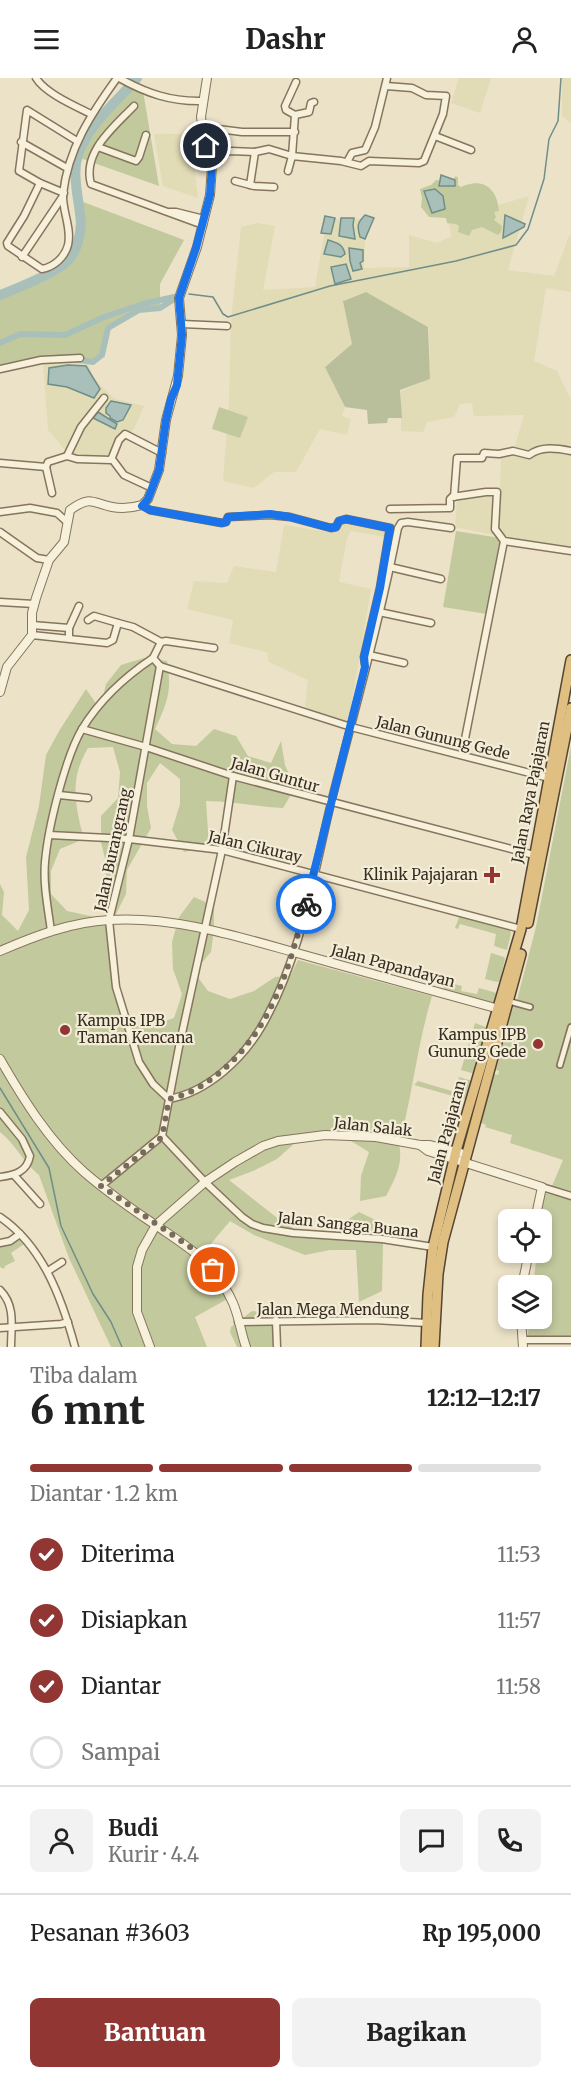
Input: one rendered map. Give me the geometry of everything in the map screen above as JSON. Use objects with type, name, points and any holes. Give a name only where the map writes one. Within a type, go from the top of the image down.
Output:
[{"type":"highway","name":"Jalan Raya Pajajaran","points":[[524,930],[534,855],[568,693],[571,660]]},
{"type":"highway","name":"Jalan Raya Pajajaran","points":[[524,930],[571,708]]},
{"type":"highway","name":"Jalan Pajajaran","points":[[426,1347],[433,1247],[508,1001],[524,930]]},
{"type":"highway","name":"Jalan Pajajaran","points":[[434,1347],[438,1274],[460,1156],[499,1009],[524,930]]},
{"type":"street","points":[[36,78],[40,84],[91,114]]},
{"type":"street","points":[[40,183],[8,246],[42,269],[56,263],[65,252],[69,237],[63,194],[67,168],[77,141],[91,114],[118,78],[143,91],[166,99],[203,101]]},
{"type":"street","points":[[142,506],[148,499],[159,470],[171,399],[178,376],[182,324],[179,298],[203,222],[212,176],[210,154],[202,127],[207,78]]},
{"type":"street","points":[[347,162],[352,153],[366,148],[375,127],[387,78]]},
{"type":"street","points":[[296,82],[285,106],[286,110],[295,115],[309,112],[311,103],[314,102]]},
{"type":"street","points":[[210,154],[231,151],[255,152],[269,149],[292,156],[361,165],[369,161],[422,162],[435,136],[446,96],[426,95],[412,88],[386,86]]},
{"type":"street","points":[[134,106],[98,147],[90,165],[89,178],[92,184],[203,222]]},
{"type":"street","points":[[63,194],[19,171],[27,110],[77,141]]},
{"type":"street","points":[[288,171],[295,132],[295,115]]},
{"type":"street","points":[[202,127],[242,132],[295,132]]},
{"type":"street","points":[[98,147],[136,161],[140,157],[146,135]]},
{"type":"street","points":[[435,136],[471,150]]},
{"type":"street","points":[[21,142],[67,168]]},
{"type":"street","points":[[250,185],[255,152]]},
{"type":"street","points":[[235,181],[274,187]]},
{"type":"street","points":[[22,257],[63,194]]},
{"type":"street","points":[[182,324],[227,326]]},
{"type":"street","points":[[0,369],[41,360],[80,358]]},
{"type":"street","points":[[67,456],[81,427],[104,398]]},
{"type":"street","points":[[112,459],[119,440],[125,434],[162,453]]},
{"type":"street","points":[[454,497],[457,458],[482,458],[483,453],[499,454],[513,451],[529,455],[538,449],[557,448],[571,451]]},
{"type":"street","points":[[52,493],[46,467],[48,462],[67,456],[77,459],[112,459]]},
{"type":"street","points":[[112,459],[124,475],[152,488]]},
{"type":"street","points":[[0,464],[46,467]]},
{"type":"street","points":[[390,509],[450,508],[450,499],[454,497],[497,492],[495,529],[504,540],[571,551]]},
{"type":"street","points":[[0,692],[3,666],[32,635],[34,604],[49,560],[64,542],[70,510],[84,502],[96,501],[106,506],[122,508],[142,506],[150,510],[222,523],[226,522],[228,517],[270,514],[331,528],[336,527],[339,521],[346,519],[390,528],[380,588],[364,657],[365,667]]},
{"type":"street","points":[[0,512],[10,512],[25,507],[57,513],[67,522]]},
{"type":"street","points":[[169,1099],[201,1087],[238,1058],[263,1024],[285,979],[294,952],[380,612],[398,528],[401,523],[408,522],[451,528]]},
{"type":"street","points":[[0,532],[37,558],[49,560]]},
{"type":"street","points":[[462,754],[504,540]]},
{"type":"street","points":[[390,567],[441,579]]},
{"type":"street","points":[[0,602],[34,604]]},
{"type":"street","points":[[69,638],[69,628],[79,606]]},
{"type":"street","points":[[380,612],[431,623]]},
{"type":"street","points":[[88,620],[96,616],[133,627],[161,642],[214,648]]},
{"type":"street","points":[[32,635],[109,643],[113,640],[118,623]]},
{"type":"street","points":[[32,625],[69,628]]},
{"type":"street","points":[[51,931],[45,862],[49,835],[68,764],[82,729],[105,699],[153,658],[161,642]]},
{"type":"street","points":[[369,655],[404,663]]},
{"type":"street","points":[[153,658],[160,666]]},
{"type":"street","name":"Jalan Gunung Gede","points":[[160,666],[351,727],[549,778]]},
{"type":"street","name":"Jalan Burangrang","points":[[160,666],[129,839],[109,920],[116,987],[139,1062],[153,1084],[169,1099]]},
{"type":"street","name":"Jalan Guntur","points":[[82,729],[146,747],[233,776],[534,855]]},
{"type":"street","points":[[101,1186],[162,1137],[222,850],[233,776]]},
{"type":"street","points":[[59,795],[88,798]]},
{"type":"street","name":"Jalan Cikuray","points":[[49,835],[129,839],[222,850],[524,930]]},
{"type":"street","name":"Jalan Papandayan","points":[[0,951],[51,931],[109,920],[170,923],[205,929],[294,952],[499,1009]]},
{"type":"street","points":[[508,1001],[530,1007]]},
{"type":"street","points":[[560,1065],[571,1027]]},
{"type":"street","points":[[0,1059],[22,1096],[81,1170],[156,1226],[190,1247],[213,1270],[233,1303],[246,1347]]},
{"type":"street","points":[[0,1112],[22,1139],[30,1156],[27,1166],[14,1175],[0,1177]]},
{"type":"street","name":"Jalan Salak","points":[[150,1347],[137,1312],[137,1267],[142,1250],[156,1226],[205,1182],[263,1146],[292,1138],[340,1135],[376,1137],[420,1145],[428,1151],[460,1156],[542,1187]]},
{"type":"street","name":"Jalan Sangga Buana","points":[[162,1137],[242,1217],[262,1228],[313,1235],[382,1239],[433,1247]]},
{"type":"street","points":[[14,1175],[40,1204]]},
{"type":"street","points":[[538,1209],[542,1187],[571,1196]]},
{"type":"street","points":[[0,1217],[20,1234],[48,1271],[75,1347]]},
{"type":"street","points":[[0,1243],[10,1241],[20,1234]]},
{"type":"street","points":[[48,1271],[62,1262]]},
{"type":"street","points":[[0,1290],[7,1297],[11,1306],[11,1347]]},
{"type":"street","points":[[276,1320],[277,1347]]},
{"type":"street","name":"Jalan Mega Mendung","points":[[238,1322],[276,1320],[427,1323]]},
{"type":"street","points":[[0,1328],[68,1322]]},
{"type":"street","points":[[522,1329],[523,1344],[571,1340]]},
{"type":"shaded area","points":[[459,78],[491,78],[480,113],[451,103]]},
{"type":"shaded area","points":[[562,78],[571,78],[571,123],[562,116]]},
{"type":"shaded area","points":[[154,134],[186,134],[187,152],[193,156],[198,198],[163,186]]},
{"type":"shaded area","points":[[529,196],[508,270],[554,276],[569,236],[571,236],[571,292],[546,288],[534,361],[557,371],[571,400],[571,551],[455,527],[457,499],[500,494],[501,458],[512,456],[524,415],[474,416],[472,403],[460,404],[454,417],[427,422],[423,432],[401,431],[401,391],[430,379],[429,327],[365,292],[344,300],[353,344],[325,366],[345,408],[342,416],[351,419],[347,435],[320,429],[296,472],[274,472],[254,488],[223,481],[229,402],[231,320],[241,227],[257,223],[275,226],[263,290],[315,287],[327,219],[366,219],[364,268],[409,267],[409,235],[437,243],[452,236],[446,215],[496,206]]},
{"type":"shaded area","points":[[87,361],[94,379],[115,399],[144,406],[134,429],[98,463],[82,461],[66,451],[48,430],[43,363]]},
{"type":"shaded area","points":[[343,522],[385,531],[385,537],[351,531],[347,538],[339,582],[371,589],[348,724],[311,714],[305,705],[308,680],[269,662],[267,652],[229,643],[233,620],[187,609],[194,581],[227,583],[234,566],[276,572],[284,525],[334,533]]},
{"type":"green space","points":[[130,86],[143,91],[159,186],[77,157],[84,140]]},
{"type":"green space","points":[[456,176],[458,185],[461,187],[476,183],[492,191],[499,211],[494,212],[496,217],[494,220],[502,226],[498,235],[482,227],[472,230],[469,236],[458,232],[459,226],[447,223],[446,218],[429,217],[421,207],[420,189],[431,185],[436,180],[450,182]]},
{"type":"green space","points":[[78,200],[184,240],[160,284],[160,308],[139,310],[108,328],[102,355],[93,362],[73,356],[0,367],[0,295],[64,264],[75,248],[80,233],[81,217]]},
{"type":"green space","points":[[366,292],[428,327],[430,379],[400,390],[402,418],[388,418],[387,423],[368,424],[367,410],[345,407],[325,367],[352,344],[343,301]]},
{"type":"green space","points":[[219,407],[248,417],[240,438],[212,429]]},
{"type":"green space","points":[[456,531],[500,538],[487,614],[443,607]]},
{"type":"green space","points":[[144,658],[167,661],[168,696],[155,729],[172,744],[196,746],[214,729],[236,736],[248,756],[271,763],[281,741],[285,765],[295,788],[283,808],[206,801],[209,846],[184,852],[172,830],[180,804],[180,779],[160,763],[147,783],[147,806],[151,828],[127,870],[126,894],[115,916],[104,892],[107,867],[101,842],[101,816],[118,798],[120,772],[113,747],[88,748],[76,779],[78,814],[84,839],[60,849],[51,871],[51,894],[67,911],[109,920],[112,956],[128,1026],[151,1026],[174,1018],[182,994],[173,969],[172,942],[179,917],[194,897],[214,906],[211,952],[194,972],[208,991],[230,999],[254,991],[275,977],[290,976],[298,960],[432,996],[401,1137],[397,1137],[400,1153],[399,1167],[386,1196],[360,1201],[361,1176],[369,1152],[346,1138],[321,1134],[296,1142],[277,1159],[229,1180],[285,1224],[307,1235],[330,1232],[359,1212],[380,1222],[383,1244],[382,1291],[359,1302],[356,1250],[330,1250],[305,1255],[254,1235],[230,1221],[209,1246],[227,1273],[231,1297],[195,1317],[207,1347],[111,1347],[69,1258],[39,1175],[0,1132],[0,884],[4,892],[2,915],[18,931],[29,910],[26,857],[39,806],[46,755],[86,689],[100,709],[106,684],[121,665]]},
{"type":"green space","name":"Kampus IPB Gunung Gede","points":[[571,746],[571,1191],[552,1186],[563,1160],[510,1143],[512,1135],[485,1127],[486,1125],[479,1122],[493,1074],[498,1075],[499,1071],[496,1070],[536,927]]},
{"type":"green space","points":[[459,917],[509,929],[511,933],[507,950],[494,946],[496,934],[460,924],[458,929],[455,928]]},
{"type":"green space","points":[[491,953],[505,959],[500,981],[497,982],[485,979]]},
{"type":"green space","points":[[445,982],[462,986],[461,991],[477,994],[479,988],[497,993],[494,1005],[443,991]]},
{"type":"green space","points":[[475,1023],[488,1028],[475,1074],[461,1070]]},
{"type":"green space","points":[[459,1077],[472,1081],[467,1100],[414,1085],[418,1081],[455,1092]]},
{"type":"green space","points":[[544,1193],[571,1200],[571,1338],[527,1340],[529,1329],[552,1329],[552,1275],[534,1275],[536,1263],[552,1263],[552,1209],[542,1209]]},
{"type":"green space","points":[[17,1237],[24,1244],[11,1253],[15,1261],[5,1266],[4,1269],[0,1267],[0,1246],[6,1246]]},
{"type":"green space","points":[[252,1311],[273,1314],[271,1320],[274,1323],[275,1347],[237,1347],[230,1332],[231,1327]]},
{"type":"water","points":[[441,175],[455,180],[455,186],[439,186]]},
{"type":"water","points":[[435,189],[443,196],[445,209],[432,213],[424,191]]},
{"type":"water","points":[[365,215],[374,218],[365,239],[360,237],[358,227]]},
{"type":"water","points":[[505,215],[525,224],[524,227],[503,238]]},
{"type":"water","points":[[325,216],[335,218],[331,234],[321,233]]},
{"type":"water","points":[[341,218],[354,218],[355,239],[339,236]]},
{"type":"water","points":[[328,240],[341,246],[345,254],[341,257],[324,254]]},
{"type":"water","points":[[349,248],[363,250],[363,261],[360,263],[362,269],[353,271]]},
{"type":"water","points":[[346,264],[351,279],[335,284],[331,267]]},
{"type":"water","points":[[68,365],[86,366],[100,389],[94,398],[67,387],[48,384],[49,368]]},
{"type":"water","points":[[111,401],[131,405],[123,420],[117,422],[106,413],[106,408]]},
{"type":"water","points":[[98,412],[117,424],[115,429],[93,418]]},
{"type":"waterway","points":[[0,295],[49,273],[63,265],[72,255],[81,228],[75,176],[78,155],[96,123],[137,78]]},
{"type":"waterway","points":[[189,294],[213,297],[223,314],[228,317],[330,286],[456,261],[516,245],[528,229],[544,179],[549,139],[558,121],[561,78]]},
{"type":"waterway","points":[[74,359],[93,362],[102,355],[108,328],[139,310],[160,308],[179,296]]},
{"type":"waterway","points":[[0,343],[20,334],[65,335],[104,317],[174,297]]},
{"type":"waterway","points":[[0,1088],[49,1168],[61,1226],[93,1294],[111,1322],[122,1347]]},
{"type":"way so far","points":[[213,1270],[190,1247],[156,1226],[101,1186],[162,1137],[169,1099],[201,1087],[238,1058],[252,1040],[263,1024],[285,979],[306,904]]},
{"type":"place","name":"Klinik Pajajaran","points":[[492,875]]},
{"type":"place","name":"Kampus IPB Taman Kencana","points":[[65,1030]]},
{"type":"place","name":"Kampus IPB Gunung Gede","points":[[538,1044]]},
{"type":"route","points":[[206,146],[212,166],[210,195],[203,225],[178,302],[182,335],[177,385],[166,420],[159,470],[148,499],[142,506],[150,510],[222,523],[226,522],[228,517],[270,514],[331,528],[336,527],[339,521],[346,519],[390,528],[380,588],[364,657],[365,667],[306,904]]}]
